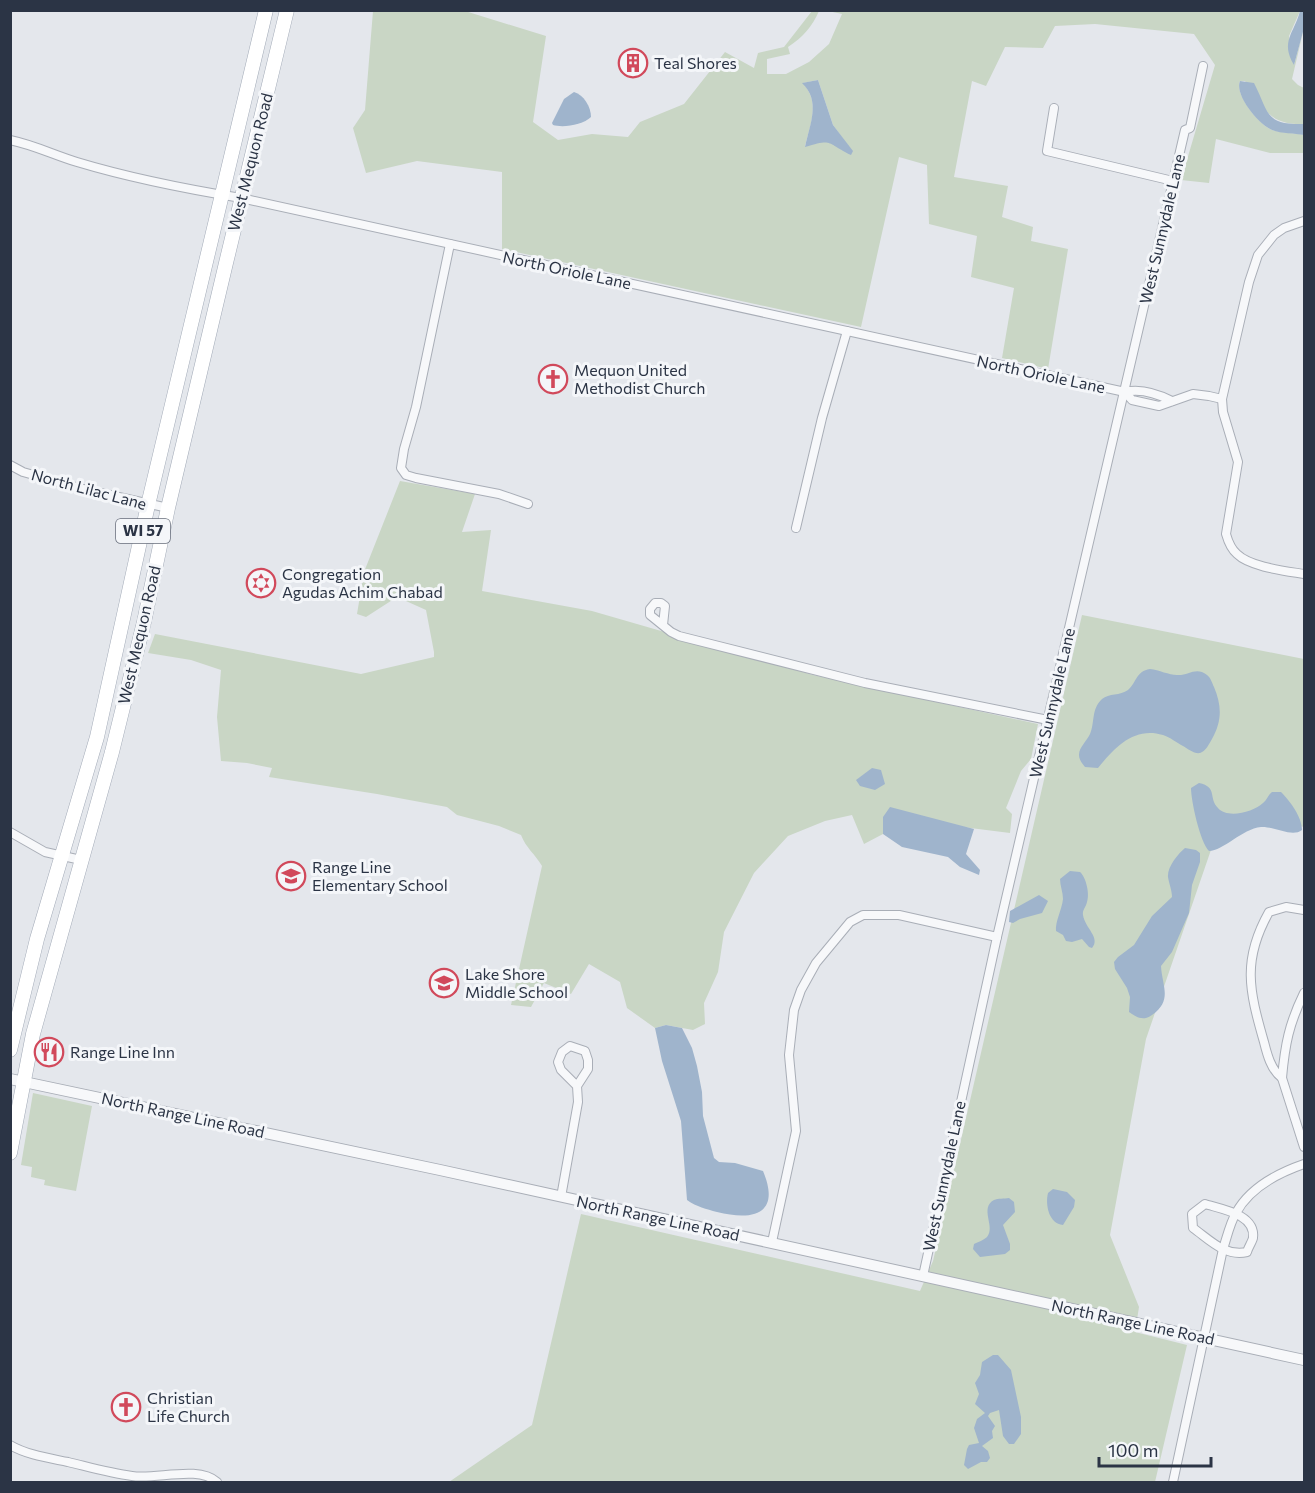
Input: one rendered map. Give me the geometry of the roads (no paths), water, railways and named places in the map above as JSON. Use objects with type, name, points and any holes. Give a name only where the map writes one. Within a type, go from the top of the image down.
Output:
[{"type":"main road","name":"West Mequon Road","points":[[10,1050],[37,939],[97,737],[148,505],[266,10]]},
{"type":"main road","name":"West Mequon Road","points":[[10,1153],[17,1080],[112,752],[287,10]]},
{"type":"street","name":"West Sunnydale Lane","points":[[923,1276],[997,937],[1185,130],[1190,128],[1203,66]]},
{"type":"street","points":[[1054,108],[1047,151],[1173,181]]},
{"type":"street","name":"North Oriole Lane","points":[[10,140],[36,146],[76,162],[140,178],[241,198],[1125,392],[1135,390],[1172,401],[1193,394],[1222,399]]},
{"type":"street","points":[[1305,221],[1295,223],[1279,232],[1264,245],[1258,255],[1249,282],[1222,399],[1223,412],[1238,462],[1226,534],[1229,544],[1235,554],[1244,560],[1305,574]]},
{"type":"street","points":[[450,244],[401,468],[406,475],[500,494],[528,504]]},
{"type":"street","points":[[796,528],[822,418],[847,331]]},
{"type":"street","name":"North Lilac Lane","points":[[10,465],[23,472],[83,489],[168,508]]},
{"type":"street","points":[[663,625],[679,636],[865,683],[1048,720]]},
{"type":"street","points":[[10,832],[45,852],[81,860]]},
{"type":"street","points":[[1282,1078],[1277,1074],[1267,1054],[1254,1009],[1250,973],[1257,934],[1269,912],[1286,907],[1305,910]]},
{"type":"street","points":[[772,1242],[796,1131],[789,1055],[794,1010],[801,990],[816,963],[850,922],[863,915],[900,915],[997,937]]},
{"type":"street","points":[[1305,993],[1289,1027],[1282,1078],[1305,1147]]},
{"type":"street","points":[[561,1197],[578,1102],[577,1086],[588,1069],[585,1051],[570,1046],[562,1052],[558,1062],[561,1070],[577,1086]]},
{"type":"street","name":"North Range Line Road","points":[[17,1080],[772,1242],[1305,1360]]},
{"type":"street","points":[[1173,1482],[1223,1249],[1236,1212],[1265,1181],[1305,1164]]},
{"type":"street","points":[[1205,1204],[1236,1212],[1250,1225],[1253,1238],[1247,1252],[1236,1254],[1223,1249],[1193,1228],[1192,1214],[1205,1204]]},
{"type":"street","points":[[10,1445],[32,1454],[133,1476],[152,1477],[183,1472],[218,1482]]},
{"type":"water","points":[[1300,11],[1304,11],[1304,28],[1294,65],[1288,50],[1288,43]]},
{"type":"water","points":[[818,80],[833,125],[853,151],[851,155],[826,142],[805,147],[813,105],[808,90],[802,83]]},
{"type":"water","points":[[1240,81],[1254,83],[1266,109],[1275,119],[1291,124],[1304,124],[1304,135],[1276,131],[1261,122],[1244,101],[1239,87]]},
{"type":"water","points":[[574,92],[586,102],[591,117],[573,125],[553,125],[564,99]]},
{"type":"water","points":[[1150,669],[1177,675],[1199,671],[1210,678],[1217,694],[1220,713],[1218,726],[1207,747],[1202,752],[1196,753],[1166,736],[1153,733],[1143,734],[1134,736],[1118,746],[1098,768],[1085,767],[1079,752],[1090,734],[1099,703],[1105,697],[1128,690],[1139,674]]},
{"type":"water","points":[[872,768],[881,770],[885,784],[875,790],[860,786],[856,780]]},
{"type":"water","points":[[1199,783],[1209,787],[1218,808],[1234,814],[1259,806],[1272,792],[1281,792],[1298,815],[1302,830],[1293,833],[1261,827],[1240,835],[1220,848],[1209,851],[1199,831],[1193,802],[1191,788]]},
{"type":"water","points":[[890,807],[974,829],[966,854],[980,870],[979,875],[960,867],[948,857],[902,847],[883,834],[883,817]]},
{"type":"water","points":[[1185,848],[1200,853],[1200,862],[1192,885],[1189,913],[1172,952],[1161,966],[1165,992],[1162,1004],[1152,1015],[1140,1018],[1129,1012],[1130,997],[1115,969],[1114,962],[1134,945],[1152,916],[1172,897],[1168,877],[1169,869]]},
{"type":"water","points":[[1070,871],[1080,872],[1087,886],[1088,899],[1083,913],[1084,920],[1095,940],[1092,948],[1082,939],[1066,941],[1063,935],[1056,931],[1063,899],[1060,879]]},
{"type":"water","points":[[1039,895],[1048,901],[1042,913],[1013,923],[1009,922],[1010,911]]},
{"type":"water","points":[[666,1025],[682,1028],[692,1048],[702,1092],[703,1116],[714,1158],[719,1162],[735,1163],[763,1171],[769,1197],[761,1211],[753,1214],[730,1215],[702,1208],[687,1200],[681,1121],[662,1061],[655,1028]]},
{"type":"water","points":[[1053,1189],[1067,1192],[1075,1200],[1074,1207],[1063,1225],[1054,1221],[1049,1213],[1048,1193]]},
{"type":"water","points":[[1009,1198],[1014,1202],[1015,1212],[1003,1225],[1010,1250],[1005,1254],[980,1257],[973,1249],[974,1244],[986,1238],[989,1233],[988,1208],[990,1203],[996,1199]]},
{"type":"water","points":[[993,1355],[998,1355],[1011,1370],[1021,1417],[1021,1434],[1014,1444],[1009,1444],[1003,1436],[999,1410],[990,1413],[988,1416],[995,1426],[992,1431],[993,1438],[982,1446],[988,1451],[990,1458],[987,1462],[981,1462],[968,1469],[964,1465],[967,1449],[969,1445],[979,1443],[974,1428],[977,1419],[985,1413],[975,1404],[979,1394],[975,1383],[980,1375],[982,1362]]},
{"type":"place","name":"Teal Shores","points":[[633,63]]},
{"type":"place","name":"Mequon United Methodist Church","points":[[553,379]]},
{"type":"place","name":"Congregation Agudas Achim Chabad","points":[[261,583]]},
{"type":"place","name":"Range Line Elementary School","points":[[291,876]]},
{"type":"place","name":"Lake Shore Middle School","points":[[444,983]]},
{"type":"place","name":"Range Line Inn","points":[[49,1052]]},
{"type":"place","name":"Christian Life Church","points":[[126,1407]]}]
